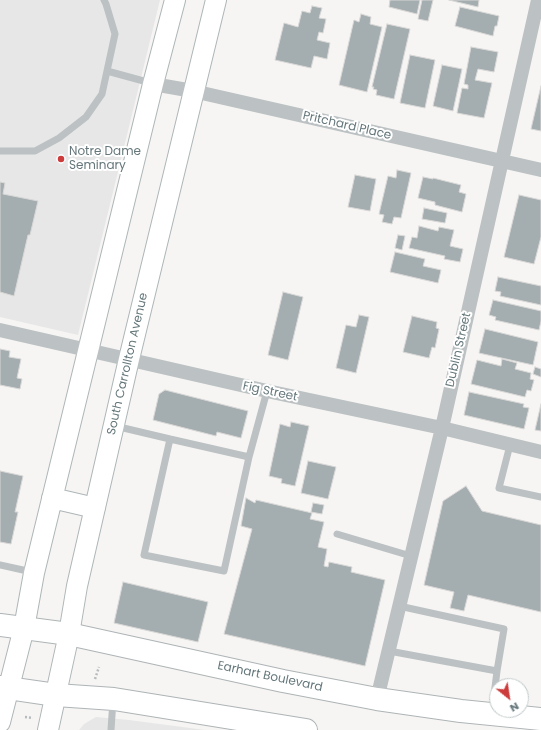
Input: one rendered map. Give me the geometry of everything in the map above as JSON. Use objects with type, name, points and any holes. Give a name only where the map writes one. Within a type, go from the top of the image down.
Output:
[{"type":"main road","points":[[0,722],[4,688],[24,628],[34,573],[52,498],[153,84],[175,0]]},
{"type":"main road","name":"South Carrollton Avenue","points":[[48,730],[69,634],[77,586],[129,359],[216,0]]},
{"type":"main road","points":[[52,498],[95,508]]},
{"type":"main road","name":"Earhart Boulevard","points":[[0,625],[69,634],[283,681],[377,699],[489,714]]},
{"type":"main road","points":[[4,688],[56,695],[114,699],[232,721],[306,730]]},
{"type":"main road","name":"Earhart Boulevard","points":[[529,718],[541,719]]},
{"type":"street","name":"Dublin Street","points":[[377,699],[442,428],[538,0]]},
{"type":"street","name":"Pritchard Place","points":[[153,84],[193,91],[541,170]]},
{"type":"street","name":"Fig Street","points":[[0,330],[267,391],[442,428],[541,452]]},
{"type":"lane","points":[[0,151],[35,151],[59,138],[86,117],[102,94],[115,34],[104,0]]},
{"type":"lane","points":[[107,71],[153,84]]},
{"type":"lane","points":[[170,439],[144,555],[224,571],[249,458],[267,391]]},
{"type":"lane","points":[[114,425],[249,458]]},
{"type":"lane","points":[[510,444],[499,488],[541,497]]},
{"type":"lane","points":[[337,534],[411,556]]},
{"type":"lane","points":[[0,565],[34,573]]},
{"type":"lane","points":[[399,606],[504,629],[496,678]]},
{"type":"lane","points":[[388,651],[497,671]]},
{"type":"lane","points":[[111,730],[114,699]]},
{"type":"path","points":[[94,682],[99,667]]},
{"type":"shaded area","name":"Notre Dame Seminary","points":[[0,0],[160,0],[78,335],[0,317]]},
{"type":"shaded area","points":[[96,717],[205,730],[79,730],[84,724]]},
{"type":"building","points":[[390,0],[420,0],[417,14],[389,7]]},
{"type":"building","points":[[422,0],[433,0],[428,21],[418,19]]},
{"type":"building","points":[[449,0],[479,0],[478,7]]},
{"type":"building","points":[[312,6],[322,8],[319,18],[326,19],[323,33],[319,32],[317,40],[330,43],[327,59],[314,56],[311,68],[275,60],[284,23],[298,27],[302,11],[310,13]]},
{"type":"building","points":[[460,7],[499,16],[493,36],[455,26]]},
{"type":"building","points":[[361,14],[371,17],[370,24],[382,27],[367,92],[339,85],[354,20],[359,22]]},
{"type":"building","points":[[387,24],[410,29],[394,99],[376,95],[377,90],[373,89],[374,87],[372,87]]},
{"type":"building","points":[[471,47],[498,52],[494,72],[478,69],[475,80],[492,83],[484,118],[457,113],[462,88],[468,89],[468,85],[464,84]]},
{"type":"building","points":[[410,55],[435,60],[425,108],[400,103]]},
{"type":"building","points":[[442,65],[462,69],[453,111],[433,106]]},
{"type":"building","points":[[541,86],[541,131],[531,129]]},
{"type":"building","points":[[397,170],[411,173],[401,218],[394,217],[392,224],[382,222],[384,215],[379,214],[388,176],[396,178]]},
{"type":"building","points":[[355,175],[376,179],[370,211],[348,207]]},
{"type":"building","points":[[423,177],[461,185],[459,192],[466,194],[462,212],[435,205],[435,202],[418,198]]},
{"type":"building","points":[[0,182],[5,183],[3,194],[38,201],[30,235],[28,235],[14,296],[0,292]]},
{"type":"building","points":[[519,195],[541,200],[541,237],[534,264],[504,257]]},
{"type":"building","points":[[424,208],[447,213],[445,223],[422,219]]},
{"type":"building","points":[[419,226],[438,231],[439,227],[454,230],[450,246],[463,249],[460,262],[444,259],[445,256],[409,248],[412,237],[417,238]]},
{"type":"building","points":[[398,235],[405,236],[402,250],[395,248]]},
{"type":"building","points":[[395,252],[425,259],[423,266],[441,270],[438,283],[390,272]]},
{"type":"building","points":[[498,277],[541,286],[541,305],[500,296],[501,292],[495,291]]},
{"type":"building","points":[[283,292],[303,297],[288,360],[268,355]]},
{"type":"building","points":[[493,300],[541,311],[539,330],[495,320],[496,317],[489,315]]},
{"type":"building","points":[[359,315],[369,317],[356,373],[336,368],[346,325],[356,327]]},
{"type":"building","points":[[412,316],[437,322],[436,328],[439,329],[435,348],[432,347],[429,358],[403,352]]},
{"type":"building","points":[[485,329],[538,342],[533,365],[479,353]]},
{"type":"building","points":[[0,349],[10,351],[9,357],[21,359],[17,378],[22,379],[20,389],[0,385]]},
{"type":"building","points":[[502,359],[517,363],[515,369],[531,373],[530,379],[534,380],[531,391],[527,390],[525,397],[471,384],[477,360],[501,366]]},
{"type":"building","points":[[535,367],[541,369],[541,377],[533,374]]},
{"type":"building","points":[[165,390],[248,411],[241,438],[217,432],[216,436],[153,420],[159,394]]},
{"type":"building","points":[[469,392],[524,404],[523,407],[529,408],[524,429],[464,415]]},
{"type":"building","points":[[541,404],[541,431],[535,430]]},
{"type":"building","points":[[291,422],[309,426],[295,486],[281,483],[282,479],[269,476],[280,424],[290,427]]},
{"type":"building","points":[[308,461],[336,467],[328,499],[301,493]]},
{"type":"building","points":[[0,471],[23,476],[15,512],[18,512],[11,544],[0,542]]},
{"type":"building","points":[[466,486],[482,511],[541,525],[541,612],[468,595],[464,611],[450,608],[454,592],[424,585],[443,501]]},
{"type":"building","points":[[246,498],[255,503],[256,500],[312,513],[310,519],[324,522],[318,547],[327,549],[324,566],[328,567],[329,562],[352,567],[351,572],[385,580],[365,666],[224,634],[252,529],[241,526]]},
{"type":"building","points":[[313,503],[324,505],[322,514],[311,512]]},
{"type":"building","points":[[123,582],[208,602],[198,642],[114,623]]},
{"type":"place","name":"Notre Dame Seminary","points":[[61,159]]}]
